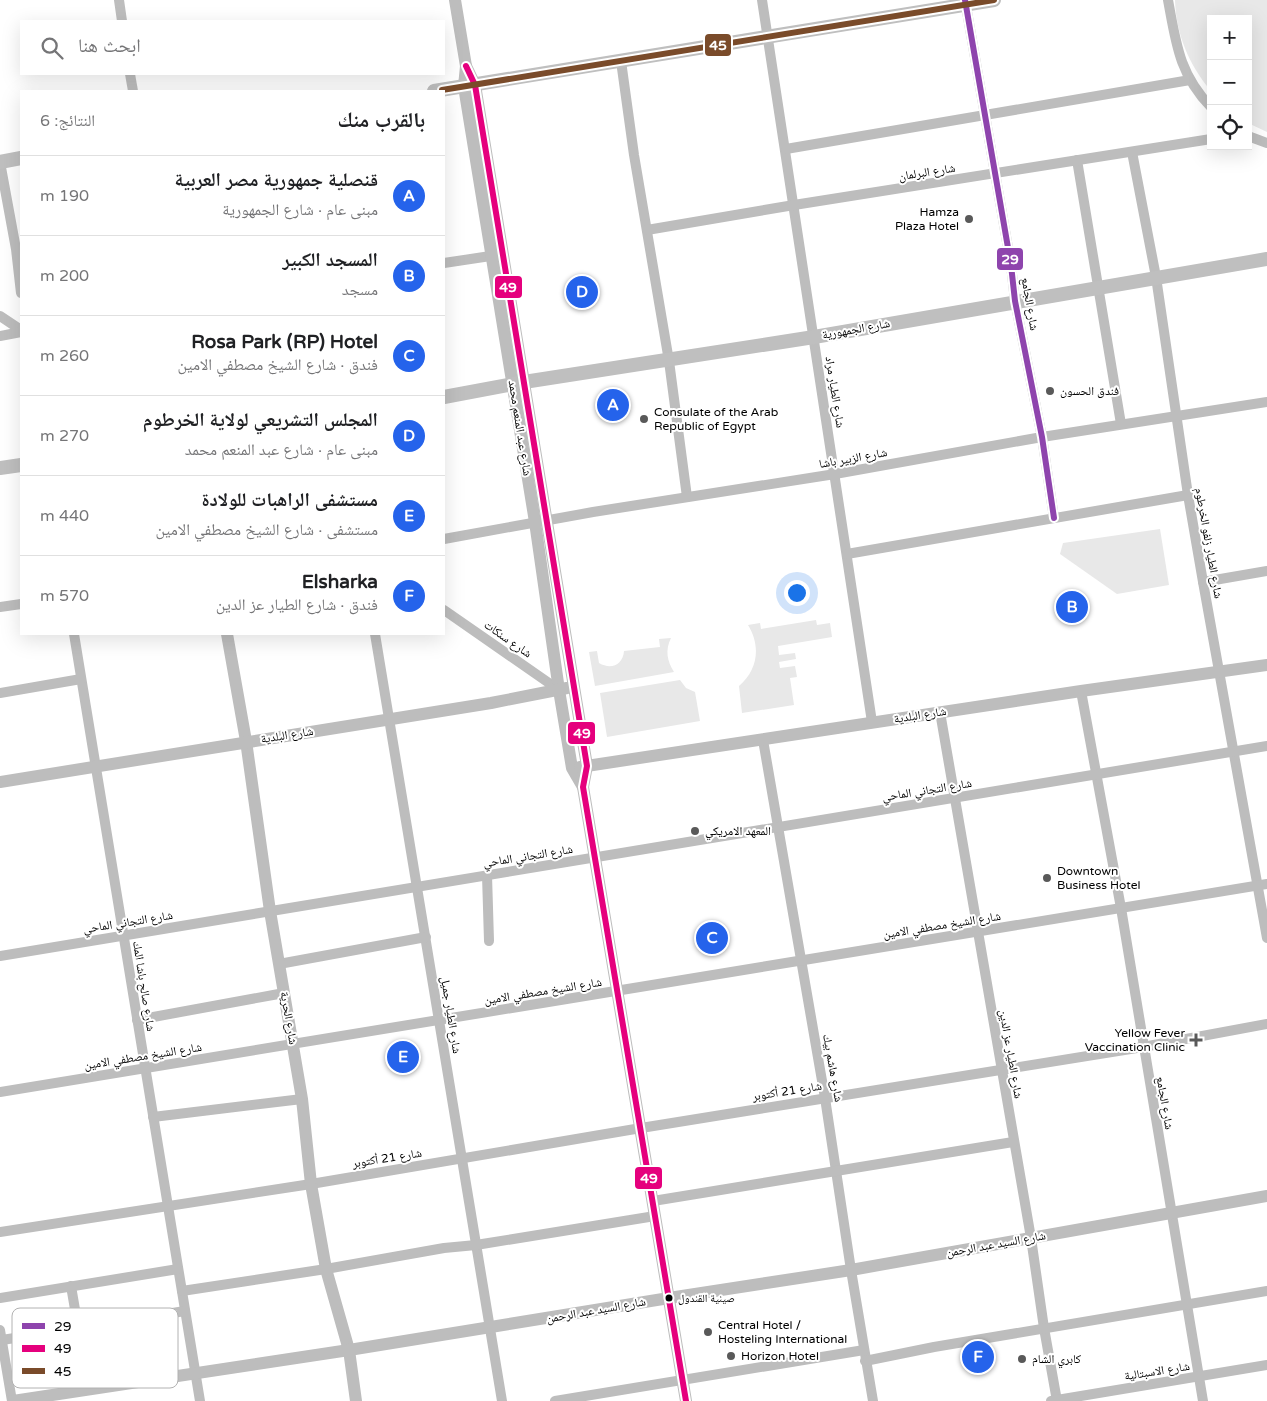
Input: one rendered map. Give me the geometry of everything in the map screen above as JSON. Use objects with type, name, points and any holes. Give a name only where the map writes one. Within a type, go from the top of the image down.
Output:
[{"type":"main road","points":[[441,90],[768,37],[966,2],[994,0]]},
{"type":"main road","points":[[0,162],[20,158]]},
{"type":"main road","name":"شارع الجمهورية","points":[[445,397],[518,383],[814,337],[1267,259]]},
{"type":"main road","points":[[0,468],[20,465]]},
{"type":"street","points":[[119,0],[122,20]]},
{"type":"street","name":"شارع عبد المنعم محمد","points":[[456,0],[496,255],[542,521],[560,596],[587,766],[584,787],[595,858],[686,1401]]},
{"type":"street","name":"شارع الطيار مراد","points":[[762,0],[872,722]]},
{"type":"street","points":[[1168,0],[1176,46],[1182,66],[1190,80],[1209,105]]},
{"type":"street","name":"شارع الجامع","points":[[966,2],[1015,302],[1042,437],[1054,518]]},
{"type":"street","points":[[621,61],[669,361],[687,497]]},
{"type":"street","points":[[130,75],[134,90]]},
{"type":"street","points":[[786,149],[1190,80]]},
{"type":"street","points":[[1252,137],[1267,143]]},
{"type":"street","name":"شارع البرلمان","points":[[647,230],[1207,140]]},
{"type":"street","name":"شارع الطيار زلفو الخرطوم","points":[[1132,152],[1156,277],[1188,495],[1203,582],[1234,752],[1263,885],[1267,938]]},
{"type":"street","points":[[1077,160],[1122,424]]},
{"type":"street","points":[[0,162],[19,249],[20,271]]},
{"type":"street","points":[[445,263],[496,255]]},
{"type":"street","points":[[0,316],[20,330]]},
{"type":"street","points":[[0,336],[20,331]]},
{"type":"street","name":"شارع الزبير باشا","points":[[445,539],[542,521],[835,474],[1042,437],[1267,402]]},
{"type":"street","points":[[847,554],[1188,495]]},
{"type":"street","name":"شارع عبد المنعم محمد","points":[[542,521],[547,598],[559,690],[572,768],[584,787]]},
{"type":"street","points":[[1203,582],[1267,571]]},
{"type":"street","points":[[547,598],[560,596]]},
{"type":"street","points":[[0,608],[20,604]]},
{"type":"street","name":"شارع سنكات","points":[[445,611],[559,690]]},
{"type":"street","name":"شارع صالح باشا المك","points":[[74,635],[200,1401]]},
{"type":"street","name":"شارع الحرية","points":[[227,635],[246,741],[270,911],[302,1099],[311,1184],[326,1269],[349,1350],[356,1401]]},
{"type":"street","name":"شارع الطيار جميل","points":[[375,635],[502,1401]]},
{"type":"street","name":"شارع البلدية","points":[[572,768],[1080,690],[1267,665]]},
{"type":"street","points":[[0,693],[81,680]]},
{"type":"street","name":"شارع البلدية","points":[[0,782],[574,687]]},
{"type":"street","name":"شارع الجامع","points":[[1080,690],[1121,908],[1202,1401]]},
{"type":"street","name":"شارع الطيار عز الدين","points":[[940,712],[1031,1238],[1055,1401]]},
{"type":"street","name":"شارع هاشم بيك","points":[[764,740],[825,1098],[850,1270],[873,1401]]},
{"type":"street","name":"شارع التجاني الماحي","points":[[0,956],[1267,746]]},
{"type":"street","points":[[487,875],[488,941]]},
{"type":"street","name":"شارع الشيخ مصطفي الامين","points":[[0,1092],[1263,885]]},
{"type":"street","points":[[279,964],[426,937]]},
{"type":"street","points":[[137,1020],[284,993]]},
{"type":"street","name":"شارع 21 أكتوبر","points":[[0,1232],[311,1184],[641,1128],[1143,1047],[1267,1024]]},
{"type":"street","points":[[153,1117],[302,1099]]},
{"type":"street","points":[[653,1201],[1014,1142]]},
{"type":"street","name":"شارع السيد عبد الرحمن","points":[[178,1375],[491,1328],[850,1270],[1267,1196]]},
{"type":"street","points":[[182,1291],[326,1269],[436,1249],[476,1245],[656,1216]]},
{"type":"street","points":[[0,1298],[178,1269]]},
{"type":"street","points":[[71,1286],[75,1308]]},
{"type":"street","points":[[555,1401],[683,1380],[864,1355],[1187,1306],[1267,1291]]},
{"type":"street","points":[[178,1312],[185,1311]]},
{"type":"street","points":[[1,1335],[12,1401]]},
{"type":"street","name":"شارع الاسبتالية","points":[[1055,1401],[1267,1365]]},
{"type":"street","name":"شارع السيد عبد الرحمن","points":[[12,1401],[94,1388]]},
{"type":"shaded area","points":[[1175,0],[1267,0],[1267,132],[1252,125],[1252,15],[1207,15],[1207,86],[1190,60],[1181,37]]},
{"type":"shaded area","points":[[1160,529],[1169,585],[1117,594],[1060,554],[1063,543]]},
{"type":"shaded area","points":[[816,620],[817,625],[830,623],[832,637],[778,646],[779,655],[795,653],[796,659],[779,662],[780,668],[795,666],[797,677],[790,678],[794,705],[742,713],[739,686],[754,665],[756,649],[755,641],[748,625],[760,623],[761,629]]},
{"type":"shaded area","points":[[671,638],[668,655],[674,672],[595,686],[589,652],[597,651],[599,663],[612,666],[619,663],[624,651],[660,647],[659,639]]},
{"type":"shaded area","points":[[680,680],[686,688],[695,692],[700,721],[607,737],[600,693]]},
{"type":"transit line","name":"29","points":[[965,0],[1011,265],[1015,301],[1042,437],[1054,518]]},
{"type":"transit line","name":"45","points":[[442,90],[994,0]]},
{"type":"transit line","name":"49","points":[[466,66],[475,85],[587,766],[583,787],[686,1401]]},
{"type":"place","name":"Hamza Plaza Hotel","points":[[969,219]]},
{"type":"place","name":"المجلس التشريعي لولاية الخرطوم","points":[[582,292]]},
{"type":"place","name":"فندق الحسون","points":[[1050,391]]},
{"type":"place","name":"قنصلية جمهورية مصر العربية","points":[[613,405]]},
{"type":"place","name":"Consulate of the Arab Republic of Egypt","points":[[644,419]]},
{"type":"place","name":"المسجد الكبير","points":[[1072,607]]},
{"type":"place","name":"المعهد الامريكي","points":[[695,831]]},
{"type":"place","name":"Downtown Business Hotel","points":[[1047,878]]},
{"type":"place","name":"Rosa Park (RP) Hotel","points":[[712,938]]},
{"type":"place","name":"Yellow Fever Vaccination Clinic","points":[[1196,1040]]},
{"type":"place","name":"مستشفى الراهبات للولادة","points":[[403,1057]]},
{"type":"place","name":"صينية القندول","points":[[669,1298]]},
{"type":"place","name":"Central Hotel / Hosteling International","points":[[708,1332]]},
{"type":"place","name":"Horizon Hotel","points":[[731,1356]]},
{"type":"place","name":"Elsharka","points":[[978,1357]]},
{"type":"place","name":"كابري الشام","points":[[1022,1359]]}]
